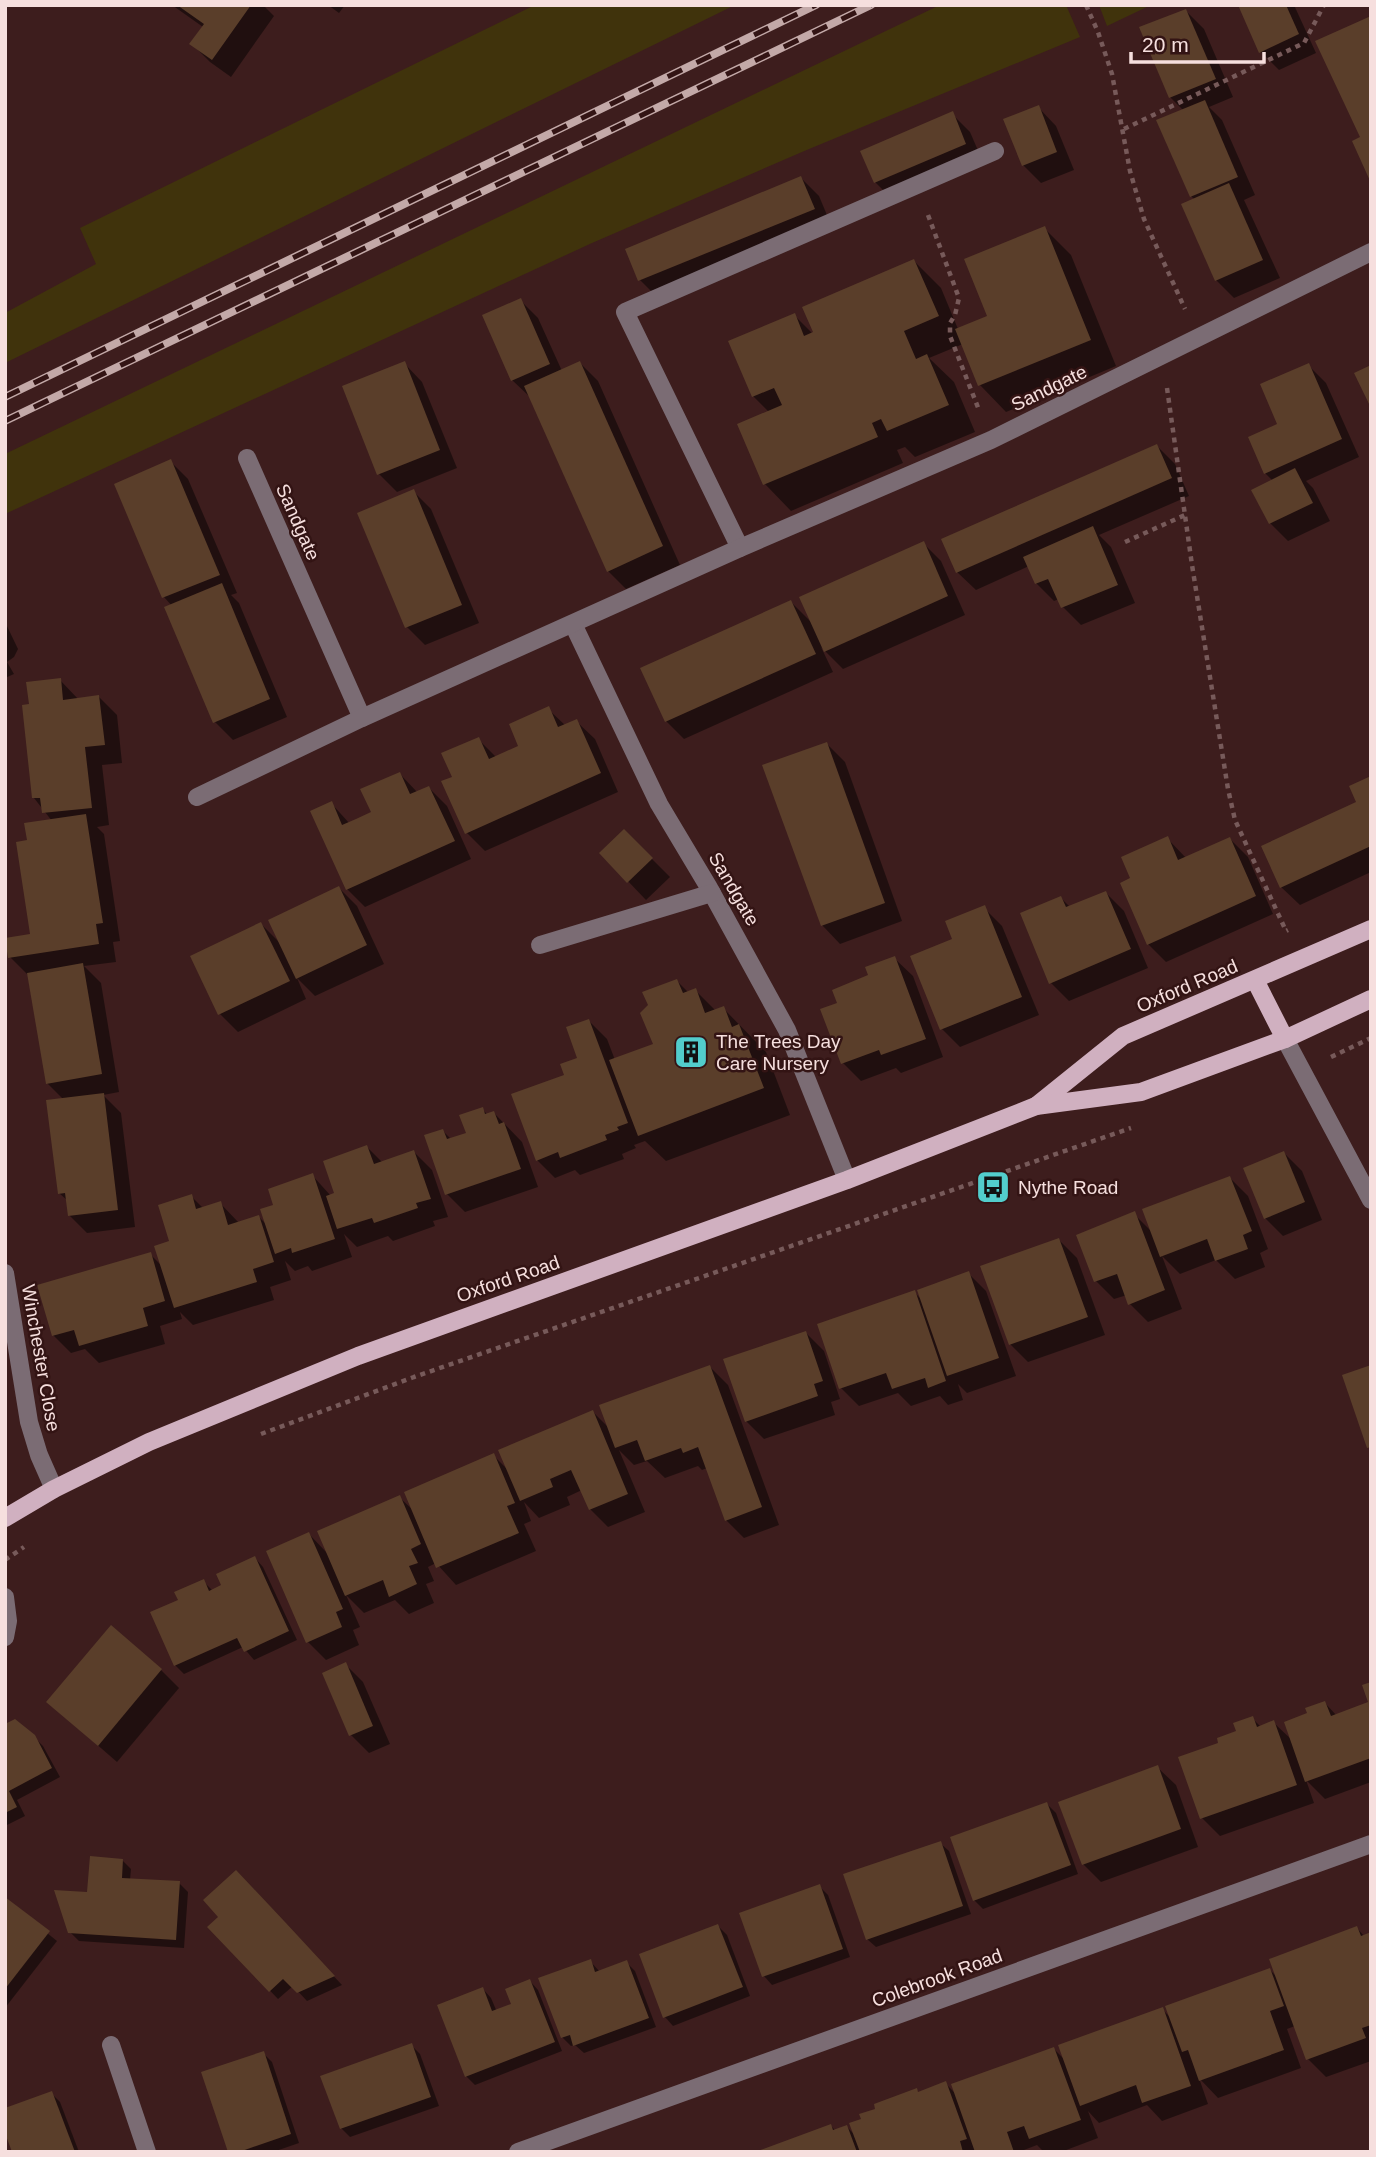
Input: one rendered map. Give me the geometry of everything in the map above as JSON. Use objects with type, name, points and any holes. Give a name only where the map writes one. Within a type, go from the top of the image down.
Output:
[{"type":"main road","name":"Oxford Road","points":[[1036,1106],[1123,1036],[1371,929]]},
{"type":"main road","points":[[1255,980],[1285,1039]]},
{"type":"main road","name":"Oxford Road","points":[[5,1518],[54,1489],[160,1437],[358,1356],[847,1180],[1036,1106],[1141,1092],[1285,1039],[1371,999]]},
{"type":"street","points":[[740,548],[625,312],[995,151]]},
{"type":"street","name":"Sandgate","points":[[197,797],[362,718],[740,548],[991,440],[1371,252]]},
{"type":"street","name":"Sandgate","points":[[247,458],[362,718]]},
{"type":"street","name":"Sandgate","points":[[573,624],[659,804],[788,1030],[847,1180]]},
{"type":"street","points":[[540,945],[712,893]]},
{"type":"street","points":[[1285,1039],[1371,1200]]},
{"type":"street","name":"Winchester Close","points":[[5,1273],[29,1422],[39,1455],[54,1489]]},
{"type":"street","points":[[5,1597],[8,1621],[5,1637]]},
{"type":"street","name":"Colebrook Road","points":[[518,2152],[1371,1844]]},
{"type":"street","points":[[111,2045],[147,2152]]},
{"type":"path","points":[[1086,5],[1112,74],[1130,171],[1144,219],[1198,338]]},
{"type":"path","points":[[1124,129],[1304,43],[1324,5]]},
{"type":"path","points":[[917,185],[959,298],[950,323],[950,336],[991,440]]},
{"type":"path","points":[[1163,356],[1185,515],[1235,820],[1286,931],[1298,925]]},
{"type":"path","points":[[1125,542],[1185,515]]},
{"type":"path","points":[[1301,1071],[1371,1038]]},
{"type":"path","points":[[249,1438],[414,1377],[1142,1125]]},
{"type":"path","points":[[5,1560],[26,1546]]},
{"type":"shaded area","points":[[535,5],[735,5],[5,363],[5,313],[96,264],[80,228]]},
{"type":"shaded area","points":[[940,5],[1066,5],[1080,37],[809,149],[592,243],[5,514],[5,454]]},
{"type":"shaded area","points":[[1099,5],[1151,5],[1107,26]]},
{"type":"building","points":[[177,5],[251,5],[212,60],[189,44],[204,24]]},
{"type":"building","points":[[1238,5],[1286,5],[1299,34],[1259,53]]},
{"type":"building","points":[[1186,9],[1216,79],[1169,98],[1139,27]]},
{"type":"building","points":[[1371,16],[1371,183],[1352,141],[1360,137],[1315,41]]},
{"type":"building","points":[[1205,100],[1238,177],[1190,197],[1156,120]]},
{"type":"building","points":[[1039,105],[1057,152],[1022,166],[1003,119]]},
{"type":"building","points":[[953,111],[966,144],[874,183],[860,151]]},
{"type":"building","points":[[801,176],[815,209],[638,281],[625,249]]},
{"type":"building","points":[[1229,183],[1263,260],[1215,281],[1181,204]]},
{"type":"building","points":[[1045,226],[1091,340],[978,386],[955,329],[987,316],[964,259]]},
{"type":"building","points":[[914,259],[939,316],[904,331],[916,359],[927,354],[949,405],[887,431],[881,419],[872,423],[878,437],[763,485],[737,424],[782,405],[774,388],[752,397],[728,341],[795,313],[804,336],[813,332],[802,307]]},
{"type":"building","points":[[521,298],[550,364],[511,381],[482,315]]},
{"type":"building","points":[[405,361],[440,450],[377,475],[342,386]]},
{"type":"building","points":[[580,361],[663,546],[607,572],[524,386]]},
{"type":"building","points":[[1309,363],[1342,439],[1264,474],[1248,437],[1277,424],[1260,384]]},
{"type":"building","points":[[1371,365],[1371,408],[1354,373]]},
{"type":"building","points":[[1157,444],[1172,478],[956,573],[941,539]]},
{"type":"building","points":[[171,459],[220,575],[162,598],[114,484]]},
{"type":"building","points":[[1295,468],[1313,503],[1269,524],[1251,490]]},
{"type":"building","points":[[414,489],[462,605],[405,628],[357,513]]},
{"type":"building","points":[[1093,526],[1118,585],[1061,608],[1048,579],[1035,584],[1023,557]]},
{"type":"building","points":[[924,541],[948,596],[824,652],[799,597]]},
{"type":"building","points":[[222,583],[270,699],[213,723],[164,607]]},
{"type":"building","points":[[791,600],[816,654],[665,722],[640,668]]},
{"type":"building","points":[[61,678],[63,700],[99,695],[105,745],[85,747],[92,808],[42,813],[40,798],[32,798],[22,705],[29,704],[26,682]]},
{"type":"building","points":[[549,706],[558,727],[577,719],[601,773],[465,834],[441,781],[452,777],[441,753],[479,737],[489,759],[518,746],[509,724]]},
{"type":"building","points":[[827,742],[885,903],[821,926],[762,765]]},
{"type":"building","points":[[400,772],[410,794],[429,786],[455,841],[346,890],[310,811],[332,801],[342,825],[356,819],[371,812],[360,789]]},
{"type":"building","points":[[1371,776],[1371,846],[1280,888],[1261,846],[1356,802],[1349,786]]},
{"type":"building","points":[[86,814],[103,923],[96,924],[99,944],[8,958],[5,938],[30,934],[16,842],[27,840],[24,823]]},
{"type":"building","points":[[624,829],[653,858],[627,883],[599,853]]},
{"type":"building","points":[[1168,836],[1178,860],[1230,837],[1256,896],[1147,945],[1120,883],[1130,878],[1121,857]]},
{"type":"building","points":[[339,886],[367,945],[296,979],[268,920]]},
{"type":"building","points":[[1106,891],[1131,949],[1049,984],[1020,913],[1061,896],[1066,907]]},
{"type":"building","points":[[985,905],[1022,997],[940,1030],[910,956],[952,939],[945,921]]},
{"type":"building","points":[[261,922],[290,981],[218,1015],[190,956]]},
{"type":"building","points":[[895,956],[926,1039],[881,1055],[879,1050],[841,1064],[820,1009],[837,1003],[832,990],[868,975],[865,967]]},
{"type":"building","points":[[83,963],[102,1074],[46,1084],[27,973]]},
{"type":"building","name":"The Trees Day Care Nursery","points":[[677,979],[683,993],[696,988],[705,1013],[724,1006],[732,1027],[739,1024],[764,1088],[638,1136],[609,1060],[653,1044],[640,1013],[648,1005],[642,992]]},
{"type":"building","points":[[589,1019],[628,1123],[605,1135],[607,1140],[560,1158],[558,1152],[536,1161],[511,1094],[564,1075],[560,1064],[577,1058],[566,1027]]},
{"type":"building","points":[[104,1093],[118,1210],[68,1216],[65,1193],[58,1194],[46,1100]]},
{"type":"building","points":[[483,1107],[485,1114],[494,1111],[499,1124],[504,1122],[521,1169],[445,1195],[424,1135],[443,1129],[447,1139],[466,1133],[459,1115]]},
{"type":"building","points":[[367,1145],[374,1164],[414,1150],[431,1199],[416,1203],[418,1208],[374,1223],[372,1218],[337,1229],[326,1196],[334,1193],[323,1161]]},
{"type":"building","points":[[1284,1151],[1305,1202],[1264,1219],[1243,1168]]},
{"type":"building","points":[[313,1173],[335,1239],[292,1253],[291,1248],[275,1254],[260,1209],[273,1205],[268,1189]]},
{"type":"building","points":[[1230,1176],[1252,1231],[1243,1235],[1248,1249],[1215,1261],[1207,1239],[1160,1257],[1142,1209]]},
{"type":"building","points":[[192,1194],[196,1209],[221,1201],[228,1225],[259,1215],[274,1262],[253,1269],[257,1282],[174,1308],[154,1246],[169,1241],[158,1205]]},
{"type":"building","points":[[1135,1211],[1165,1290],[1128,1305],[1117,1274],[1094,1282],[1076,1235]]},
{"type":"building","points":[[1059,1238],[1088,1317],[1009,1345],[980,1266]]},
{"type":"building","points":[[151,1252],[165,1301],[143,1308],[148,1326],[79,1346],[74,1330],[52,1336],[37,1285]]},
{"type":"building","points":[[969,1271],[999,1358],[947,1376],[917,1290]]},
{"type":"building","points":[[915,1290],[946,1381],[928,1388],[925,1378],[892,1389],[886,1373],[839,1389],[817,1324]]},
{"type":"building","points":[[806,1331],[823,1381],[814,1384],[818,1396],[745,1422],[723,1359]]},
{"type":"building","points":[[710,1365],[762,1507],[725,1521],[698,1447],[683,1453],[681,1448],[645,1461],[637,1440],[615,1448],[599,1405]]},
{"type":"building","points":[[1371,1365],[1371,1447],[1367,1448],[1342,1375]]},
{"type":"building","points":[[593,1410],[628,1494],[589,1510],[571,1470],[550,1479],[553,1487],[520,1501],[498,1450]]},
{"type":"building","points":[[494,1453],[515,1503],[507,1506],[519,1533],[436,1568],[404,1492]]},
{"type":"building","points":[[400,1495],[421,1544],[411,1549],[418,1563],[409,1566],[417,1584],[389,1597],[383,1580],[345,1596],[317,1531]]},
{"type":"building","points":[[309,1532],[343,1609],[336,1612],[342,1627],[306,1643],[266,1551]]},
{"type":"building","points":[[255,1556],[289,1631],[244,1652],[237,1638],[174,1666],[150,1612],[178,1600],[174,1592],[204,1579],[209,1591],[221,1585],[216,1574]]},
{"type":"building","points":[[111,1625],[162,1669],[98,1746],[46,1702]]},
{"type":"building","points":[[346,1662],[373,1726],[349,1736],[322,1673]]},
{"type":"building","points":[[1371,1682],[1371,1758],[1305,1782],[1284,1722],[1307,1713],[1305,1708],[1325,1701],[1331,1716],[1368,1702],[1362,1685]]},
{"type":"building","points":[[1253,1716],[1257,1727],[1274,1720],[1297,1785],[1200,1819],[1178,1757],[1218,1743],[1217,1738],[1236,1731],[1233,1723]]},
{"type":"building","points":[[15,1719],[35,1735],[52,1768],[9,1791],[17,1807],[5,1813],[5,1724]]},
{"type":"building","points":[[1158,1765],[1181,1829],[1082,1865],[1058,1802]]},
{"type":"building","points":[[1047,1802],[1071,1865],[973,1901],[950,1837]]},
{"type":"building","points":[[941,1841],[963,1906],[866,1940],[843,1874]]},
{"type":"building","points":[[90,1856],[123,1859],[122,1878],[180,1881],[176,1940],[68,1933],[54,1890],[87,1892]]},
{"type":"building","points":[[236,1870],[335,1976],[297,1993],[283,1979],[269,1992],[207,1927],[218,1917],[203,1900]]},
{"type":"building","points":[[820,1884],[843,1949],[762,1977],[739,1913]]},
{"type":"building","points":[[5,1897],[50,1931],[5,1989]]},
{"type":"building","points":[[718,1924],[743,1987],[663,2018],[639,1954]]},
{"type":"building","points":[[1357,1926],[1361,1936],[1371,1932],[1371,2025],[1362,2028],[1366,2038],[1306,2060],[1269,1959]]},
{"type":"building","points":[[591,1959],[595,1972],[627,1960],[649,2018],[573,2046],[570,2035],[561,2038],[538,1978]]},
{"type":"building","points":[[1270,1968],[1284,2006],[1270,2011],[1284,2050],[1199,2081],[1188,2050],[1182,2052],[1165,2006]]},
{"type":"building","points":[[530,1979],[555,2042],[465,2077],[437,2005],[483,1987],[492,2011],[511,2004],[505,1989]]},
{"type":"building","points":[[1163,2007],[1191,2086],[1142,2103],[1136,2085],[1080,2106],[1058,2045]]},
{"type":"building","points":[[412,2043],[431,2097],[340,2129],[320,2076]]},
{"type":"building","points":[[1054,2047],[1081,2120],[1029,2139],[1024,2126],[1007,2132],[1014,2152],[975,2152],[951,2084]]},
{"type":"building","points":[[264,2051],[291,2134],[239,2152],[228,2152],[201,2072]]},
{"type":"building","points":[[946,2081],[967,2139],[960,2141],[963,2152],[860,2152],[849,2123],[861,2119],[859,2114],[875,2109],[874,2104],[917,2088],[918,2092]]},
{"type":"building","points":[[52,2091],[75,2152],[12,2152],[5,2133],[5,2108]]},
{"type":"building","points":[[831,2124],[833,2130],[847,2125],[857,2152],[755,2152]]},
{"type":"railway","points":[[5,397],[816,5]]},
{"type":"railway","points":[[5,421],[871,5]]},
{"type":"place","name":"The Trees Day Care Nursery","points":[[691,1052]]},
{"type":"place","name":"Nythe Road","points":[[993,1187]]}]
